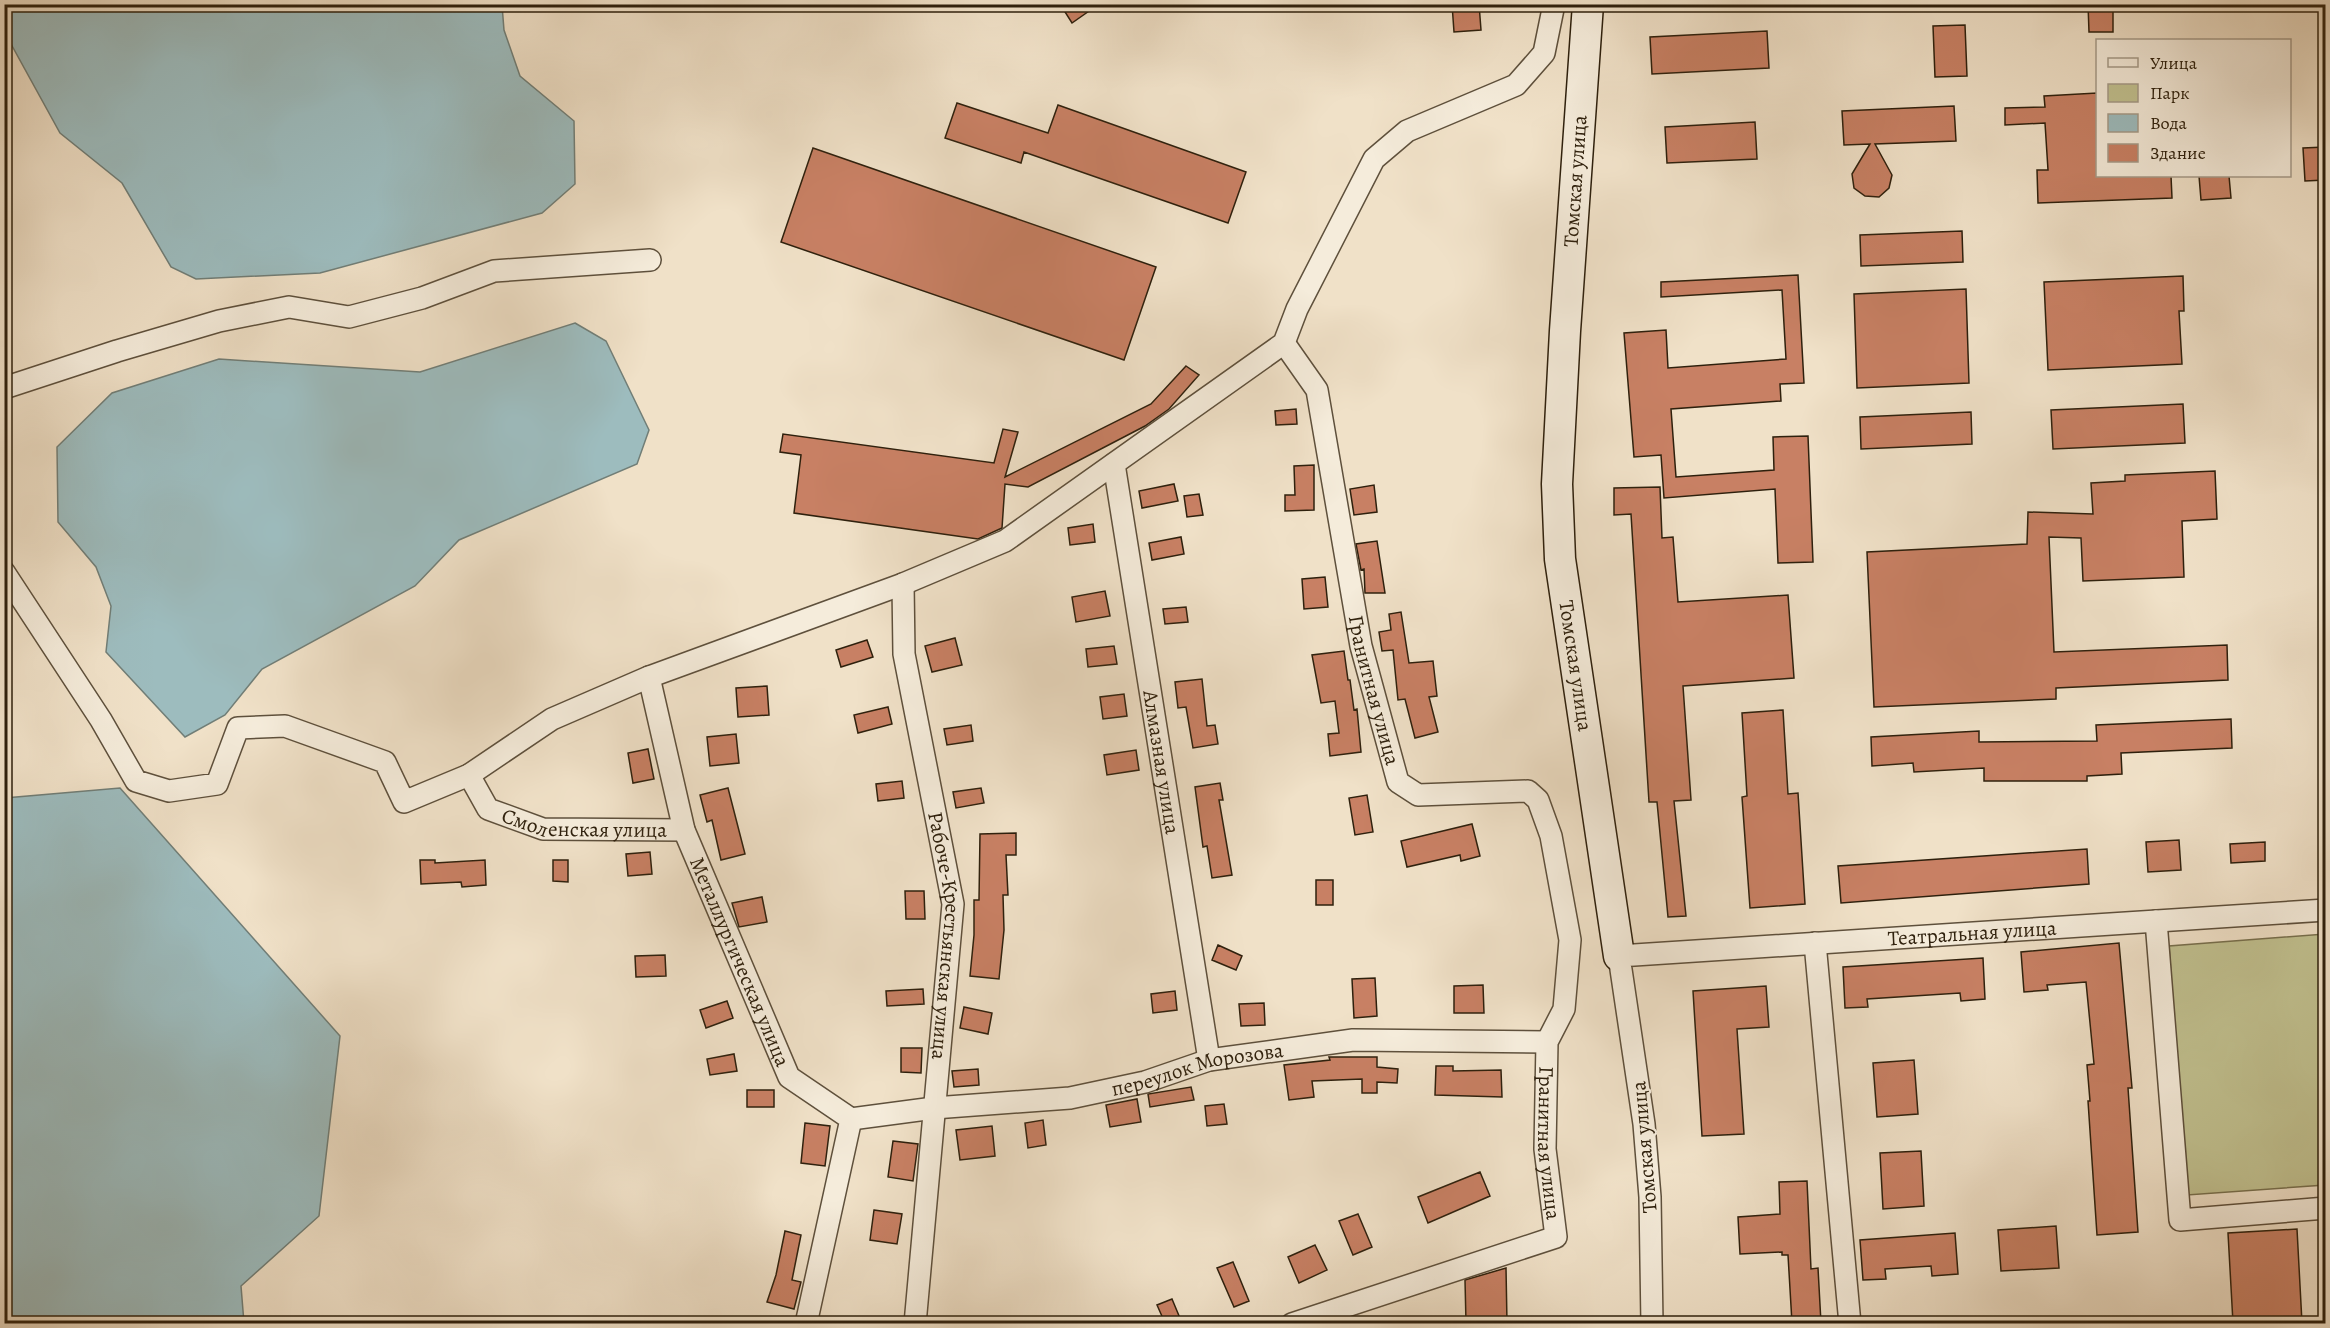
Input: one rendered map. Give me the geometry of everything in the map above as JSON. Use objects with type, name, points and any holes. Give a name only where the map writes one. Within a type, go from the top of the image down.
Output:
[{"type":"street","points":[[4,572],[100,720],[136,781],[169,791],[217,784],[237,728],[285,726],[385,762],[404,802],[469,775],[552,719],[649,677],[903,584],[1005,541],[1284,343],[1297,309],[1374,159],[1407,131],[1516,85],[1544,53],[1554,4]]},
{"type":"street","name":"Томская улица","points":[[1588,4],[1565,331],[1557,484],[1560,559],[1636,1063],[1650,1197],[1652,1323]]},
{"type":"street","points":[[4,388],[117,351],[207,325],[289,307],[349,316],[422,298],[494,271],[650,260]]},
{"type":"street","name":"Гранитная улица","points":[[1284,343],[1317,390],[1361,646],[1398,782],[1418,795],[1528,791],[1538,800],[1551,836],[1570,940],[1564,1009],[1547,1042],[1545,1149],[1556,1237],[1292,1323]]},
{"type":"street","name":"Алмазная улица","points":[[1114,464],[1209,1060]]},
{"type":"street","name":"Рабоче-Крестьянская улица","points":[[903,584],[904,654],[953,904],[915,1323]]},
{"type":"street","name":"Металлургическая улица","points":[[649,677],[684,830],[789,1077],[850,1119]]},
{"type":"street","name":"Смоленская улица","points":[[469,775],[488,809],[543,829],[684,830]]},
{"type":"street","name":"Театральная улица","points":[[1619,956],[2325,910]]},
{"type":"street","points":[[2156,921],[2180,1220],[2325,1208]]},
{"type":"street","points":[[1815,943],[1850,1323]]},
{"type":"street","name":"переулок Морозова","points":[[850,1119],[934,1108],[1070,1098],[1145,1082],[1209,1060],[1353,1040],[1547,1042]]},
{"type":"street","points":[[806,1323],[850,1119]]},
{"type":"green space","points":[[2325,934],[2325,1185],[2187,1195],[2169,946]]},
{"type":"water","points":[[4,5],[502,5],[504,30],[520,76],[574,121],[575,184],[542,213],[320,273],[196,279],[171,267],[122,183],[60,133],[5,33]]},
{"type":"water","points":[[575,323],[606,341],[649,430],[637,464],[459,540],[415,586],[262,669],[225,715],[185,737],[106,652],[111,606],[96,567],[58,522],[57,447],[112,393],[219,359],[420,372]]},
{"type":"water","points":[[120,788],[340,1036],[319,1216],[241,1286],[244,1323],[5,1323],[5,798]]},
{"type":"building","points":[[1060,4],[1099,4],[1072,23]]},
{"type":"building","points":[[1452,4],[1479,4],[1481,30],[1454,32]]},
{"type":"building","points":[[2088,4],[2113,4],[2113,32],[2089,32]]},
{"type":"building","points":[[1965,25],[1967,76],[1935,77],[1933,26]]},
{"type":"building","points":[[1767,31],[1769,68],[1652,74],[1650,37]]},
{"type":"building","points":[[2096,93],[2096,177],[2171,177],[2172,198],[2038,203],[2037,170],[2048,170],[2045,123],[2005,125],[2005,108],[2045,107],[2044,96]]},
{"type":"building","points":[[957,103],[1048,133],[1058,105],[1246,172],[1228,223],[1024,152],[1021,163],[945,138]]},
{"type":"building","points":[[1954,106],[1956,141],[1875,144],[1892,175],[1889,188],[1879,197],[1865,196],[1854,188],[1852,174],[1870,144],[1844,145],[1842,111]]},
{"type":"building","points":[[1755,122],[1757,159],[1667,163],[1665,127]]},
{"type":"building","points":[[2325,147],[2325,180],[2305,181],[2303,148]]},
{"type":"building","points":[[813,148],[1156,267],[1124,360],[781,242]]},
{"type":"building","points":[[2199,177],[2229,177],[2231,198],[2201,200]]},
{"type":"building","points":[[1962,231],[1963,262],[1861,266],[1860,235]]},
{"type":"building","points":[[1798,275],[1804,383],[1780,384],[1781,401],[1671,409],[1676,477],[1774,470],[1773,437],[1808,436],[1813,562],[1778,563],[1775,489],[1664,498],[1661,455],[1634,457],[1624,333],[1666,330],[1668,368],[1786,359],[1782,290],[1661,297],[1661,282]]},
{"type":"building","points":[[2183,276],[2184,311],[2179,311],[2182,364],[2048,370],[2044,282]]},
{"type":"building","points":[[1966,289],[1969,383],[1857,388],[1854,294]]},
{"type":"building","points":[[1186,366],[1199,375],[1169,409],[1145,426],[1028,487],[1005,484],[1002,528],[978,539],[794,513],[801,455],[780,452],[783,434],[994,463],[1003,429],[1018,432],[1005,477],[1151,404]]},
{"type":"building","points":[[2183,404],[2185,443],[2053,449],[2051,410]]},
{"type":"building","points":[[1296,409],[1297,424],[1276,425],[1275,411]]},
{"type":"building","points":[[1971,412],[1972,444],[1861,449],[1860,417]]},
{"type":"building","points":[[1314,465],[1314,510],[1285,511],[1285,495],[1295,495],[1294,466]]},
{"type":"building","points":[[2215,471],[2217,519],[2182,521],[2184,577],[2083,581],[2081,538],[2049,537],[2054,652],[2227,645],[2228,680],[2056,688],[2056,699],[1874,707],[1867,552],[2027,544],[2028,512],[2093,514],[2091,483],[2125,481],[2125,475]]},
{"type":"building","points":[[1174,484],[1178,501],[1142,508],[1139,491]]},
{"type":"building","points":[[1374,485],[1377,512],[1354,515],[1350,489]]},
{"type":"building","points":[[1660,487],[1662,538],[1673,537],[1678,602],[1788,595],[1794,678],[1683,686],[1691,800],[1674,801],[1686,916],[1668,917],[1657,802],[1649,802],[1631,514],[1614,515],[1614,488]]},
{"type":"building","points":[[1199,494],[1203,515],[1187,517],[1184,496]]},
{"type":"building","points":[[1093,524],[1095,542],[1070,545],[1068,528]]},
{"type":"building","points":[[1181,537],[1184,554],[1152,560],[1149,543]]},
{"type":"building","points":[[1377,541],[1385,593],[1365,593],[1364,569],[1361,570],[1356,544]]},
{"type":"building","points":[[1325,577],[1328,607],[1304,609],[1302,579]]},
{"type":"building","points":[[1105,591],[1110,616],[1076,622],[1072,597]]},
{"type":"building","points":[[1186,607],[1188,622],[1165,624],[1163,609]]},
{"type":"building","points":[[1401,612],[1409,663],[1433,661],[1437,696],[1429,697],[1438,732],[1415,738],[1405,699],[1398,700],[1393,650],[1382,651],[1379,632],[1391,630],[1389,614]]},
{"type":"building","points":[[955,638],[962,665],[932,672],[925,646]]},
{"type":"building","points":[[867,640],[873,657],[841,667],[836,650]]},
{"type":"building","points":[[1114,646],[1117,664],[1088,667],[1086,649]]},
{"type":"building","points":[[1344,651],[1354,710],[1357,709],[1361,752],[1330,756],[1328,734],[1339,733],[1335,701],[1321,703],[1312,655]]},
{"type":"building","points":[[1202,679],[1207,726],[1215,725],[1218,744],[1193,748],[1186,707],[1178,708],[1175,682]]},
{"type":"building","points":[[767,686],[769,715],[738,717],[736,688]]},
{"type":"building","points":[[1124,694],[1127,716],[1103,719],[1100,697]]},
{"type":"building","points":[[888,707],[892,724],[858,733],[854,715]]},
{"type":"building","points":[[1783,710],[1788,794],[1798,793],[1805,904],[1750,908],[1742,797],[1747,796],[1742,713]]},
{"type":"building","points":[[2231,719],[2232,748],[2121,753],[2122,774],[2087,776],[2087,781],[1984,781],[1984,768],[1914,772],[1913,763],[1872,766],[1871,737],[1979,731],[1979,742],[2097,741],[2096,725]]},
{"type":"building","points":[[971,725],[973,741],[947,745],[944,729]]},
{"type":"building","points":[[736,734],[739,763],[710,766],[707,737]]},
{"type":"building","points":[[648,749],[654,779],[633,783],[628,753]]},
{"type":"building","points":[[1136,750],[1139,770],[1107,775],[1104,755]]},
{"type":"building","points":[[902,781],[904,798],[878,801],[876,784]]},
{"type":"building","points":[[1220,783],[1223,800],[1219,800],[1232,875],[1212,878],[1207,846],[1203,847],[1195,787]]},
{"type":"building","points":[[728,788],[745,854],[721,860],[712,820],[707,822],[700,795]]},
{"type":"building","points":[[981,788],[984,803],[956,808],[953,792]]},
{"type":"building","points":[[1367,795],[1373,832],[1355,835],[1349,798]]},
{"type":"building","points":[[1472,824],[1480,856],[1461,861],[1460,855],[1407,867],[1401,841]]},
{"type":"building","points":[[1016,833],[1016,855],[1006,855],[1008,895],[1003,895],[1004,930],[999,979],[970,976],[974,935],[974,900],[979,900],[980,834]]},
{"type":"building","points":[[2179,840],[2181,870],[2148,872],[2146,842]]},
{"type":"building","points":[[2265,842],[2265,861],[2231,863],[2230,844]]},
{"type":"building","points":[[2087,849],[2089,884],[1841,903],[1838,866]]},
{"type":"building","points":[[650,852],[652,874],[628,876],[626,854]]},
{"type":"building","points":[[420,860],[435,860],[435,863],[485,860],[486,885],[462,887],[461,882],[421,884]]},
{"type":"building","points":[[553,860],[568,860],[568,882],[553,881]]},
{"type":"building","points":[[1316,880],[1333,880],[1333,905],[1316,905]]},
{"type":"building","points":[[905,891],[924,891],[925,919],[906,919]]},
{"type":"building","points":[[762,897],[767,922],[739,927],[732,903]]},
{"type":"building","points":[[2119,943],[2132,1088],[2128,1088],[2138,1232],[2097,1235],[2087,1065],[2094,1064],[2086,982],[2047,985],[2048,990],[2024,992],[2021,952]]},
{"type":"building","points":[[1218,945],[1242,956],[1236,970],[1212,960]]},
{"type":"building","points":[[665,955],[666,976],[636,977],[635,956]]},
{"type":"building","points":[[1983,958],[1985,999],[1961,1001],[1960,993],[1867,999],[1868,1007],[1845,1008],[1843,967]]},
{"type":"building","points":[[1375,978],[1377,1016],[1354,1018],[1352,979]]},
{"type":"building","points":[[1483,985],[1484,1013],[1454,1013],[1454,986]]},
{"type":"building","points":[[1766,986],[1769,1027],[1737,1029],[1744,1134],[1702,1136],[1693,991]]},
{"type":"building","points":[[923,989],[924,1004],[887,1006],[886,991]]},
{"type":"building","points":[[1175,991],[1177,1010],[1153,1013],[1151,994]]},
{"type":"building","points":[[727,1001],[733,1018],[706,1028],[700,1010]]},
{"type":"building","points":[[1264,1003],[1265,1025],[1241,1026],[1239,1004]]},
{"type":"building","points":[[964,1007],[992,1013],[988,1034],[960,1028]]},
{"type":"building","points":[[901,1048],[922,1048],[921,1073],[901,1072]]},
{"type":"building","points":[[734,1054],[737,1071],[710,1075],[707,1059]]},
{"type":"building","points":[[1329,1057],[1377,1057],[1377,1067],[1398,1069],[1397,1083],[1377,1082],[1377,1093],[1362,1093],[1362,1079],[1312,1081],[1314,1097],[1289,1100],[1284,1065],[1330,1060]]},
{"type":"building","points":[[1914,1060],[1918,1114],[1877,1117],[1873,1063]]},
{"type":"building","points":[[1436,1066],[1453,1066],[1453,1071],[1501,1070],[1502,1097],[1435,1095]]},
{"type":"building","points":[[978,1069],[979,1085],[954,1087],[952,1071]]},
{"type":"building","points":[[1191,1087],[1194,1100],[1150,1107],[1148,1094]]},
{"type":"building","points":[[747,1090],[774,1090],[774,1107],[747,1107]]},
{"type":"building","points":[[1137,1099],[1141,1122],[1110,1127],[1106,1105]]},
{"type":"building","points":[[1224,1104],[1227,1124],[1207,1126],[1205,1106]]},
{"type":"building","points":[[1043,1120],[1046,1145],[1028,1148],[1025,1123]]},
{"type":"building","points":[[805,1123],[830,1126],[825,1166],[801,1163]]},
{"type":"building","points":[[992,1126],[995,1156],[960,1160],[956,1130]]},
{"type":"building","points":[[893,1141],[918,1144],[913,1181],[888,1177]]},
{"type":"building","points":[[1921,1151],[1924,1206],[1883,1209],[1880,1153]]},
{"type":"building","points":[[1480,1172],[1490,1196],[1428,1223],[1418,1197]]},
{"type":"building","points":[[1807,1181],[1811,1269],[1818,1268],[1821,1323],[1792,1323],[1788,1255],[1782,1255],[1782,1252],[1740,1254],[1738,1217],[1780,1214],[1779,1182]]},
{"type":"building","points":[[874,1210],[902,1214],[897,1244],[870,1240]]},
{"type":"building","points":[[1358,1214],[1372,1247],[1353,1255],[1339,1221]]},
{"type":"building","points":[[2056,1226],[2059,1268],[2001,1271],[1998,1230]]},
{"type":"building","points":[[2297,1229],[2302,1323],[2233,1323],[2228,1233]]},
{"type":"building","points":[[785,1231],[801,1235],[792,1280],[801,1282],[794,1309],[767,1302],[776,1275]]},
{"type":"building","points":[[1955,1233],[1958,1274],[1932,1276],[1931,1266],[1885,1269],[1886,1279],[1863,1280],[1860,1240]]},
{"type":"building","points":[[1315,1245],[1327,1270],[1299,1283],[1288,1257]]},
{"type":"building","points":[[1233,1262],[1249,1301],[1234,1307],[1217,1268]]},
{"type":"building","points":[[1506,1268],[1507,1323],[1466,1323],[1465,1280]]},
{"type":"building","points":[[1172,1299],[1182,1323],[1165,1323],[1157,1305]]}]
